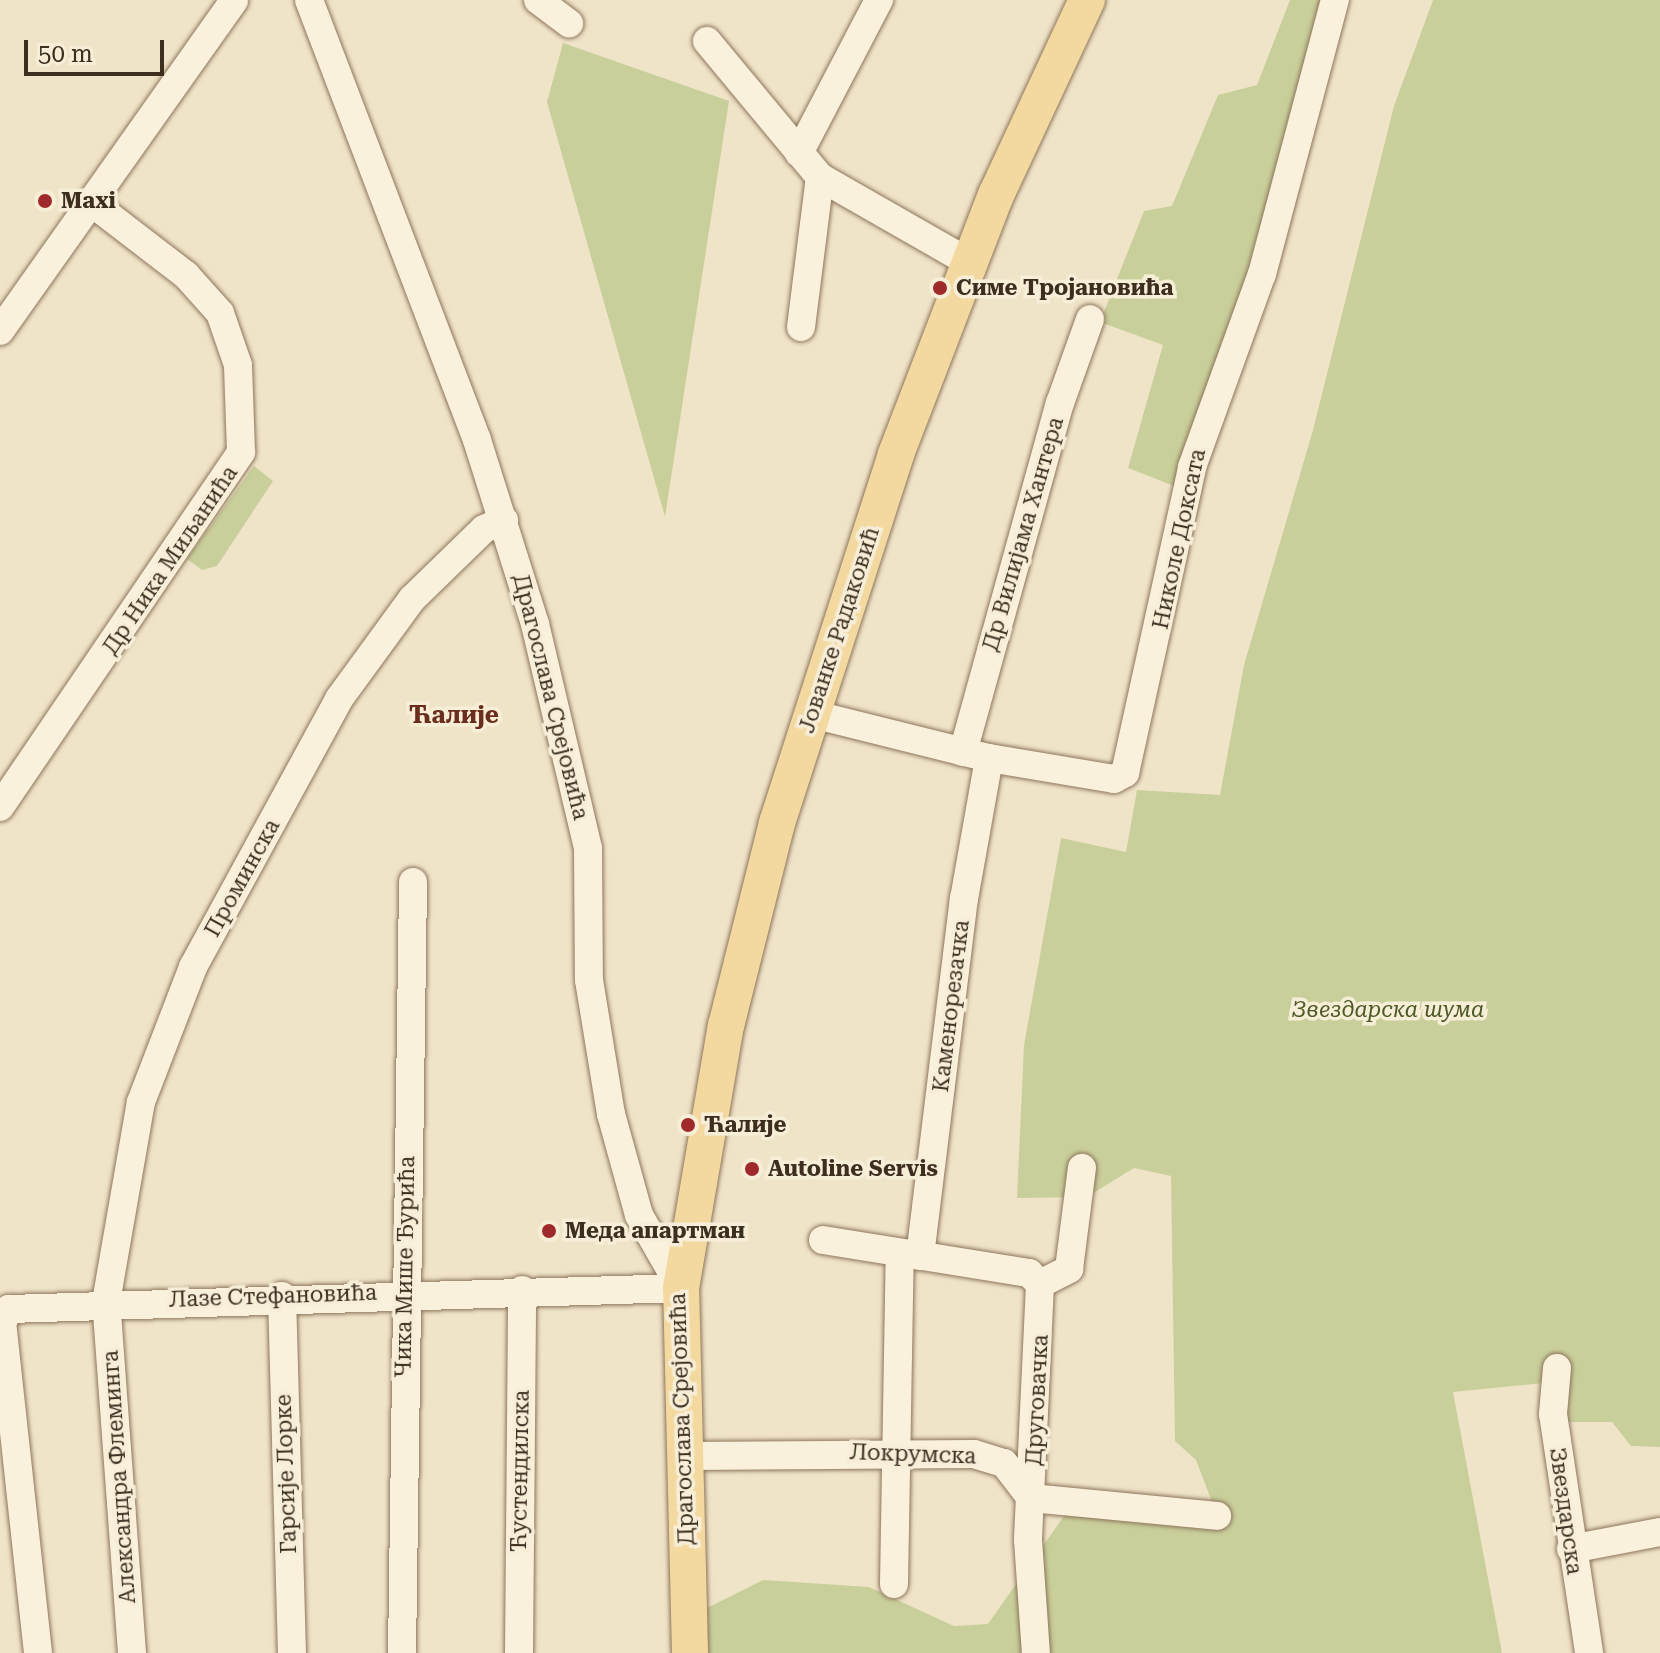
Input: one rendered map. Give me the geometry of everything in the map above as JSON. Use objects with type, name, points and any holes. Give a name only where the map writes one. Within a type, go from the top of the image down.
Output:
[{"type":"main road","name":"Јованке Радаковић","points":[[681,1288],[726,1026],[812,714],[896,454],[970,263],[1087,0]]},
{"type":"main road","name":"Драгослава Срејовића","points":[[681,1288],[690,1653]]},
{"type":"street","points":[[0,331],[234,0]]},
{"type":"street","name":"Драгослава Срејовића","points":[[309,0],[504,520],[585,834],[589,980],[611,1114],[639,1215],[681,1288]]},
{"type":"street","points":[[538,0],[569,23]]},
{"type":"street","points":[[799,153],[879,0]]},
{"type":"street","name":"Николе Доксата","points":[[812,714],[976,755],[1114,779],[1131,764],[1192,467],[1262,274],[1335,0]]},
{"type":"street","points":[[707,41],[820,177],[970,263]]},
{"type":"street","points":[[801,327],[820,177]]},
{"type":"street","name":"Др Ника Миљанића","points":[[0,807],[241,452],[238,365],[220,313],[186,275],[91,202]]},
{"type":"street","name":"Др Вилијама Хантера","points":[[976,755],[1051,430],[1090,319]]},
{"type":"street","name":"Проминска","points":[[106,1302],[141,1102],[193,967],[366,658],[436,573],[504,520]]},
{"type":"street","name":"Каменорезачка","points":[[894,1584],[891,1450],[910,1255],[964,899],[976,755]]},
{"type":"street","name":"Чика Мише Ђурића","points":[[402,1653],[404,1291],[413,882]]},
{"type":"street","points":[[823,1240],[1029,1273],[1040,1284],[1069,1269],[1082,1168]]},
{"type":"street","name":"Друговачка","points":[[1036,1653],[1031,1498],[1040,1284]]},
{"type":"street","name":"Лазе Стефановића","points":[[38,1653],[2,1323],[9,1309],[106,1302],[404,1291],[681,1288]]},
{"type":"street","name":"Ћустендилска","points":[[519,1653],[522,1290]]},
{"type":"street","name":"Гарсије Лорке","points":[[282,1296],[292,1653]]},
{"type":"street","name":"Александра Флеминга","points":[[106,1302],[132,1653]]},
{"type":"street","name":"Звездарска","points":[[1557,1368],[1553,1414],[1589,1653]]},
{"type":"street","name":"Локрумска","points":[[685,1456],[891,1450],[999,1460],[1031,1498]]},
{"type":"street","points":[[1031,1498],[1217,1516]]},
{"type":"street","points":[[1571,1549],[1660,1532]]},
{"type":"green space","points":[[1290,0],[1335,0],[1187,491],[1128,468],[1163,345],[1100,322],[1144,211],[1172,206],[1218,95],[1257,85]]},
{"type":"green space","name":"Звездарска шума","points":[[1433,0],[1660,0],[1660,1447],[1631,1446],[1612,1422],[1567,1422],[1565,1381],[1453,1392],[1502,1653],[690,1653],[689,1617],[763,1580],[869,1587],[954,1626],[988,1624],[1071,1506],[1217,1515],[1196,1460],[1175,1441],[1171,1176],[1134,1168],[1087,1197],[1017,1198],[1024,1045],[1061,838],[1126,852],[1137,790],[1220,795],[1244,665],[1313,430],[1394,106]]},
{"type":"green space","points":[[563,43],[729,101],[665,517],[547,102]]},
{"type":"green space","points":[[254,466],[273,481],[217,566],[202,570],[187,559]]},
{"type":"place","name":"Maxi","points":[[45,201]]},
{"type":"place","name":"Симе Тројановића","points":[[940,288]]},
{"type":"place","name":"Ћалије","points":[[688,1125]]},
{"type":"place","name":"Autoline Servis","points":[[752,1169]]},
{"type":"place","name":"Меда апартман","points":[[549,1231]]},
{"type":"district","name":"Ћалије","points":[[454,716]]}]
